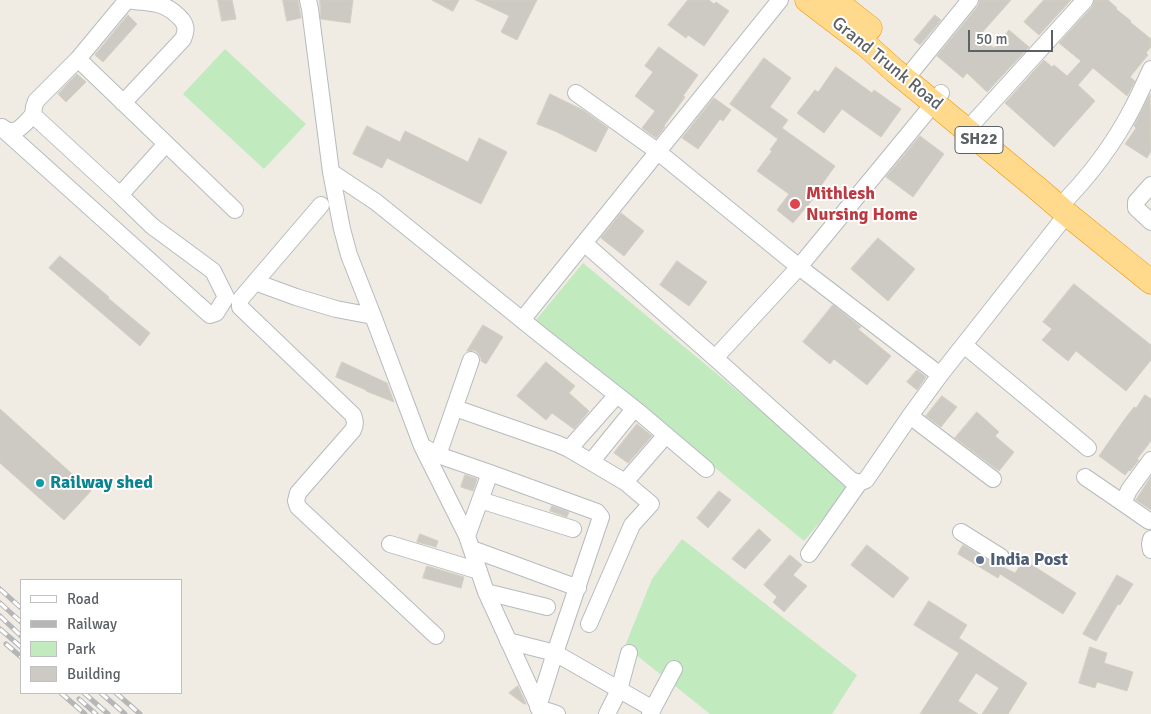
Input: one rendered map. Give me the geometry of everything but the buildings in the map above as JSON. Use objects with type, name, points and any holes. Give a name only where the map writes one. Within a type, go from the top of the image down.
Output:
[{"type":"highway","name":"Grand Trunk Road","points":[[807,0],[938,98],[1151,282]]},
{"type":"highway","name":"Grand Trunk Road","points":[[834,0],[886,41],[938,98],[975,121],[1049,182],[1065,206],[1151,264]]},
{"type":"street","points":[[2,128],[14,132],[33,116],[36,101],[78,59],[128,0],[158,2],[170,7],[178,15],[186,28],[186,33],[183,39],[123,103]]},
{"type":"street","points":[[308,0],[330,172],[349,255],[422,446],[469,543],[486,592],[540,711]]},
{"type":"street","points":[[522,320],[780,0]]},
{"type":"street","points":[[913,70],[970,0]]},
{"type":"street","points":[[975,121],[1086,0]]},
{"type":"street","points":[[78,59],[235,210]]},
{"type":"street","points":[[809,554],[859,483],[866,480],[940,374],[964,345],[1097,163],[1132,109],[1151,69]]},
{"type":"street","points":[[576,93],[657,151],[799,267],[940,374]]},
{"type":"street","points":[[715,358],[799,267],[938,98]]},
{"type":"street","points":[[2,128],[210,315],[216,313],[226,297],[212,271],[152,226],[33,116]]},
{"type":"street","points":[[120,195],[166,144]]},
{"type":"street","points":[[330,172],[376,202],[706,469]]},
{"type":"street","points":[[1151,185],[1136,202],[1136,208],[1151,222]]},
{"type":"street","points":[[321,205],[240,300],[240,307],[353,415],[355,420],[353,430],[298,493],[296,501],[298,507],[436,636]]},
{"type":"street","points":[[584,243],[851,480],[859,483]]},
{"type":"street","points":[[255,282],[336,309],[373,316]]},
{"type":"street","points":[[964,345],[1088,448]]},
{"type":"street","points":[[438,455],[471,360]]},
{"type":"street","points":[[569,449],[616,396]]},
{"type":"street","points":[[455,408],[569,449],[625,482],[651,504],[632,525],[589,624]]},
{"type":"street","points":[[591,462],[634,409]]},
{"type":"street","points":[[910,416],[993,478]]},
{"type":"street","points":[[625,482],[666,435]]},
{"type":"street","points":[[422,446],[438,455],[597,512],[601,518],[555,654],[540,711]]},
{"type":"street","points":[[1123,502],[1129,490],[1151,460]]},
{"type":"street","points":[[469,543],[480,500],[490,473]]},
{"type":"street","points":[[1085,477],[1149,521]]},
{"type":"street","points":[[480,500],[573,528]]},
{"type":"street","points":[[961,532],[1001,557]]},
{"type":"street","points":[[1151,539],[1151,550]]},
{"type":"street","points":[[469,543],[578,588]]},
{"type":"street","points":[[390,544],[479,571]]},
{"type":"street","points":[[486,592],[547,607]]},
{"type":"street","points":[[508,641],[555,654],[619,690],[651,711],[674,669]]},
{"type":"street","points":[[607,714],[619,690],[629,654]]},
{"type":"street","points":[[540,711],[557,714]]},
{"type":"green space","points":[[225,49],[306,124],[264,169],[183,94]]},
{"type":"green space","points":[[583,263],[851,485],[804,541],[536,320]]},
{"type":"green space","points":[[682,539],[857,675],[832,714],[710,714],[625,646],[652,579]]},
{"type":"railway","points":[[0,589],[20,607]]},
{"type":"railway","points":[[0,603],[20,621]]},
{"type":"railway","points":[[0,616],[20,635]]},
{"type":"railway","points":[[0,629],[20,646]]},
{"type":"railway","points":[[6,644],[20,656]]},
{"type":"railway","points":[[62,694],[85,714]]},
{"type":"railway","points":[[85,694],[108,714]]},
{"type":"railway","points":[[102,694],[125,714]]},
{"type":"railway","points":[[117,694],[140,714]]},
{"type":"railway","points":[[79,699],[96,714]]},
{"type":"place","name":"Mithlesh Nursing Home","points":[[795,204]]},
{"type":"place","name":"Railway shed","points":[[40,483]]},
{"type":"place","name":"India Post","points":[[980,560]]}]
